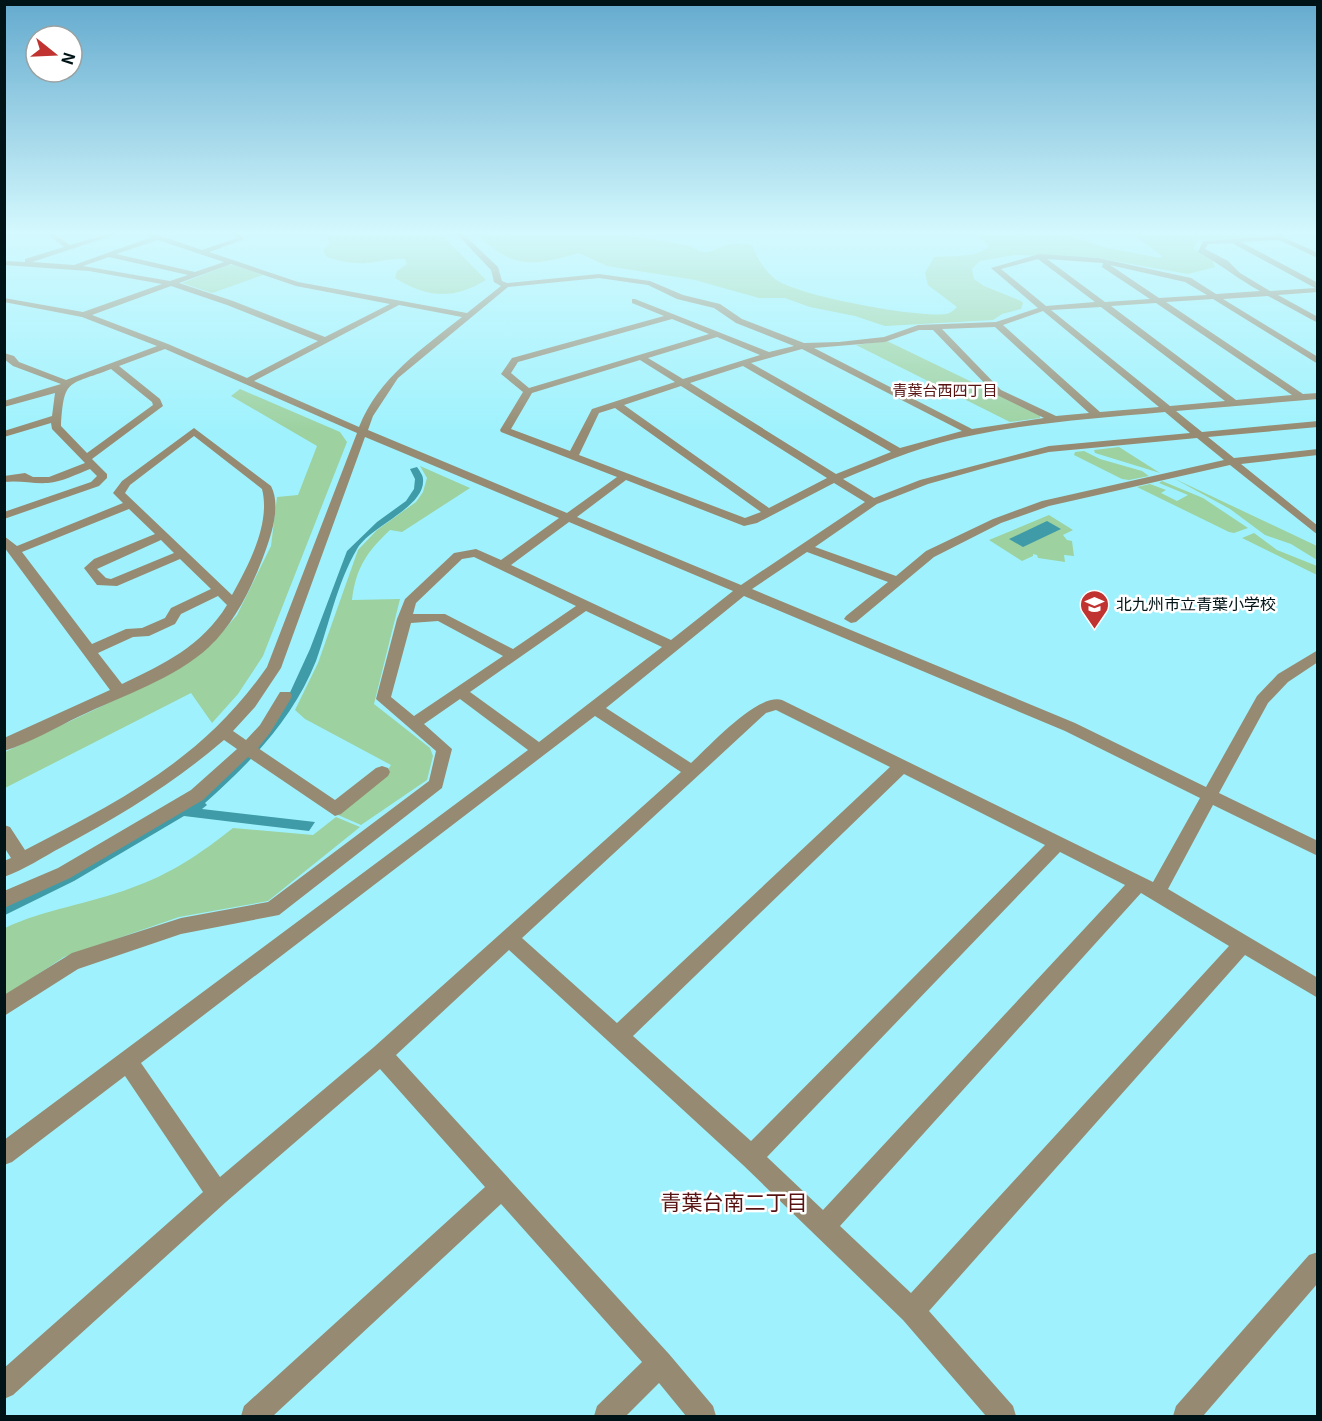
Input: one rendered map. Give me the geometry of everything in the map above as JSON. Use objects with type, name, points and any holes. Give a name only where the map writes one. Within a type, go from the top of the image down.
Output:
[{"type":"street","points":[[84,315],[131,298]]},
{"type":"street","points":[[216,298],[326,341]]},
{"type":"street","points":[[370,298],[466,315]]},
{"type":"street","points":[[4,870],[144,794],[202,751],[261,689],[273,668],[368,416],[395,376],[488,298]]},
{"type":"street","points":[[685,298],[717,306],[748,326],[803,346],[971,432]]},
{"type":"street","points":[[1033,298],[1317,532]]},
{"type":"street","points":[[1095,298],[1234,403]]},
{"type":"street","points":[[1155,298],[1302,398]]},
{"type":"street","points":[[573,456],[595,411],[768,355],[803,346],[839,345],[885,339],[918,328],[997,324],[1045,308],[1181,298]]},
{"type":"street","points":[[1217,298],[1317,361]]},
{"type":"street","points":[[1277,298],[1317,321]]},
{"type":"street","points":[[4,300],[84,315],[165,346],[363,432],[744,589],[1070,727],[1212,795],[1317,849]]},
{"type":"street","points":[[635,301],[768,355]]},
{"type":"street","points":[[248,381],[397,303]]},
{"type":"street","points":[[528,391],[506,374],[514,360],[673,316]]},
{"type":"street","points":[[997,324],[1097,415]]},
{"type":"street","points":[[935,327],[998,392],[1054,419]]},
{"type":"street","points":[[718,334],[528,391],[505,430],[744,522],[753,521],[835,478],[899,452],[971,432],[1054,419],[1317,396]]},
{"type":"street","points":[[4,404],[65,385],[165,346]]},
{"type":"street","points":[[4,356],[11,358],[16,364],[65,385]]},
{"type":"street","points":[[641,357],[873,502]]},
{"type":"street","points":[[744,363],[899,452]]},
{"type":"street","points":[[4,367],[16,364]]},
{"type":"street","points":[[4,479],[26,476],[30,480],[50,480],[89,461],[158,406],[157,401],[113,366]]},
{"type":"street","points":[[4,516],[95,484],[103,476],[56,426],[58,395],[65,385]]},
{"type":"street","points":[[616,404],[769,513]]},
{"type":"street","points":[[4,434],[56,418]]},
{"type":"street","points":[[4,1154],[595,708],[744,589],[873,502],[924,482],[1049,449],[1317,424]]},
{"type":"street","points":[[4,745],[172,667],[204,644],[222,622],[233,603],[256,559],[266,529],[271,498],[267,488],[194,431],[126,483],[119,493],[233,603]]},
{"type":"street","points":[[850,619],[930,554],[963,536],[1046,503],[1231,462],[1317,452]]},
{"type":"street","points":[[1305,454],[1317,463]]},
{"type":"street","points":[[503,565],[625,476]]},
{"type":"street","points":[[15,551],[130,504]]},
{"type":"street","points":[[162,535],[98,562],[90,568],[102,582],[112,583],[182,554]]},
{"type":"street","points":[[4,540],[15,551],[119,691]]},
{"type":"street","points":[[804,547],[896,580]]},
{"type":"street","points":[[4,1007],[72,962],[181,926],[272,909],[436,784],[444,749],[383,699],[410,602],[458,556],[476,553],[673,647]]},
{"type":"street","points":[[89,651],[131,632],[144,633],[170,621],[176,611],[219,590]]},
{"type":"street","points":[[414,724],[586,605]]},
{"type":"street","points":[[404,619],[440,617],[513,655]]},
{"type":"street","points":[[824,1226],[1147,888],[1212,795],[1262,700],[1283,678],[1317,655]]},
{"type":"street","points":[[460,692],[538,749]]},
{"type":"street","points":[[4,900],[64,873],[197,795],[247,749],[265,729],[285,696]]},
{"type":"street","points":[[4,1386],[218,1194],[381,1054],[761,709],[777,704],[1147,888],[1317,989]]},
{"type":"street","points":[[595,708],[692,771]]},
{"type":"street","points":[[222,731],[335,809],[382,772]]},
{"type":"street","points":[[618,1036],[902,766]]},
{"type":"street","points":[[4,832],[22,860]]},
{"type":"street","points":[[751,1157],[1058,843]]},
{"type":"street","points":[[509,938],[751,1157],[912,1311],[1003,1416]]},
{"type":"street","points":[[912,1311],[1243,944]]},
{"type":"street","points":[[381,1054],[660,1363],[703,1416]]},
{"type":"street","points":[[128,1061],[218,1194]]},
{"type":"street","points":[[254,1416],[502,1187]]},
{"type":"street","points":[[1186,1416],[1317,1264]]},
{"type":"street","points":[[607,1416],[660,1363]]},
{"type":"green space","points":[[786,298],[829,298],[911,313],[932,314],[948,314],[957,307],[946,298],[1014,298],[1023,303],[1021,309],[1002,314],[993,320],[885,326],[855,316],[810,307]]},
{"type":"green space","points":[[887,341],[1040,415],[1040,418],[1010,422],[856,345]]},
{"type":"green space","points":[[240,389],[340,432],[347,442],[263,656],[238,694],[212,723],[191,693],[5,788],[5,752],[182,666],[213,643],[237,615],[271,546],[277,497],[298,495],[317,446],[231,396]]},
{"type":"green space","points":[[1119,447],[1160,473],[1095,453],[1094,450]]},
{"type":"green space","points":[[1084,451],[1100,459],[1142,471],[1149,476],[1122,479],[1074,455],[1075,452]]},
{"type":"green space","points":[[420,466],[470,488],[402,532],[390,530],[364,561],[356,578],[352,600],[400,599],[374,704],[430,748],[433,756],[427,780],[361,825],[338,815],[385,774],[391,765],[305,719],[295,710],[318,663],[358,550],[377,530],[416,502],[423,492],[427,478]]},
{"type":"green space","points":[[1173,478],[1317,546],[1317,560],[1291,544],[1265,535],[1230,509]]},
{"type":"green space","points":[[1162,481],[1203,498],[1248,528],[1234,533],[1229,532],[1137,487],[1150,484],[1166,490],[1161,493],[1177,501],[1188,495],[1159,483]]},
{"type":"green space","points":[[1049,515],[1073,530],[1063,535],[1067,540],[1072,541],[1074,556],[1064,555],[1065,562],[1038,558],[1033,554],[1022,561],[989,540]]},
{"type":"green space","points":[[1254,533],[1277,550],[1317,566],[1317,575],[1242,538]]},
{"type":"green space","points":[[336,817],[360,827],[268,901],[179,917],[64,957],[5,996],[5,928],[20,921],[115,894],[146,882],[185,862],[233,828],[313,835]]},
{"type":"water","points":[[417,467],[423,479],[422,489],[416,499],[373,532],[357,549],[350,562],[316,661],[295,702],[269,738],[239,772],[205,803],[207,805],[202,809],[315,822],[309,831],[184,816],[74,881],[5,915],[5,907],[187,808],[287,699],[310,649],[347,551],[377,522],[406,501],[414,489],[415,479],[410,469]]},
{"type":"water","points":[[1047,521],[1061,529],[1023,547],[1009,539]]},
{"type":"place","name":"北九州市立青葉小学校","points":[[1095,630]]},
{"type":"district","name":"青葉台西四丁目","points":[[945,391]]},
{"type":"district","name":"青葉台南二丁目","points":[[734,1203]]}]
